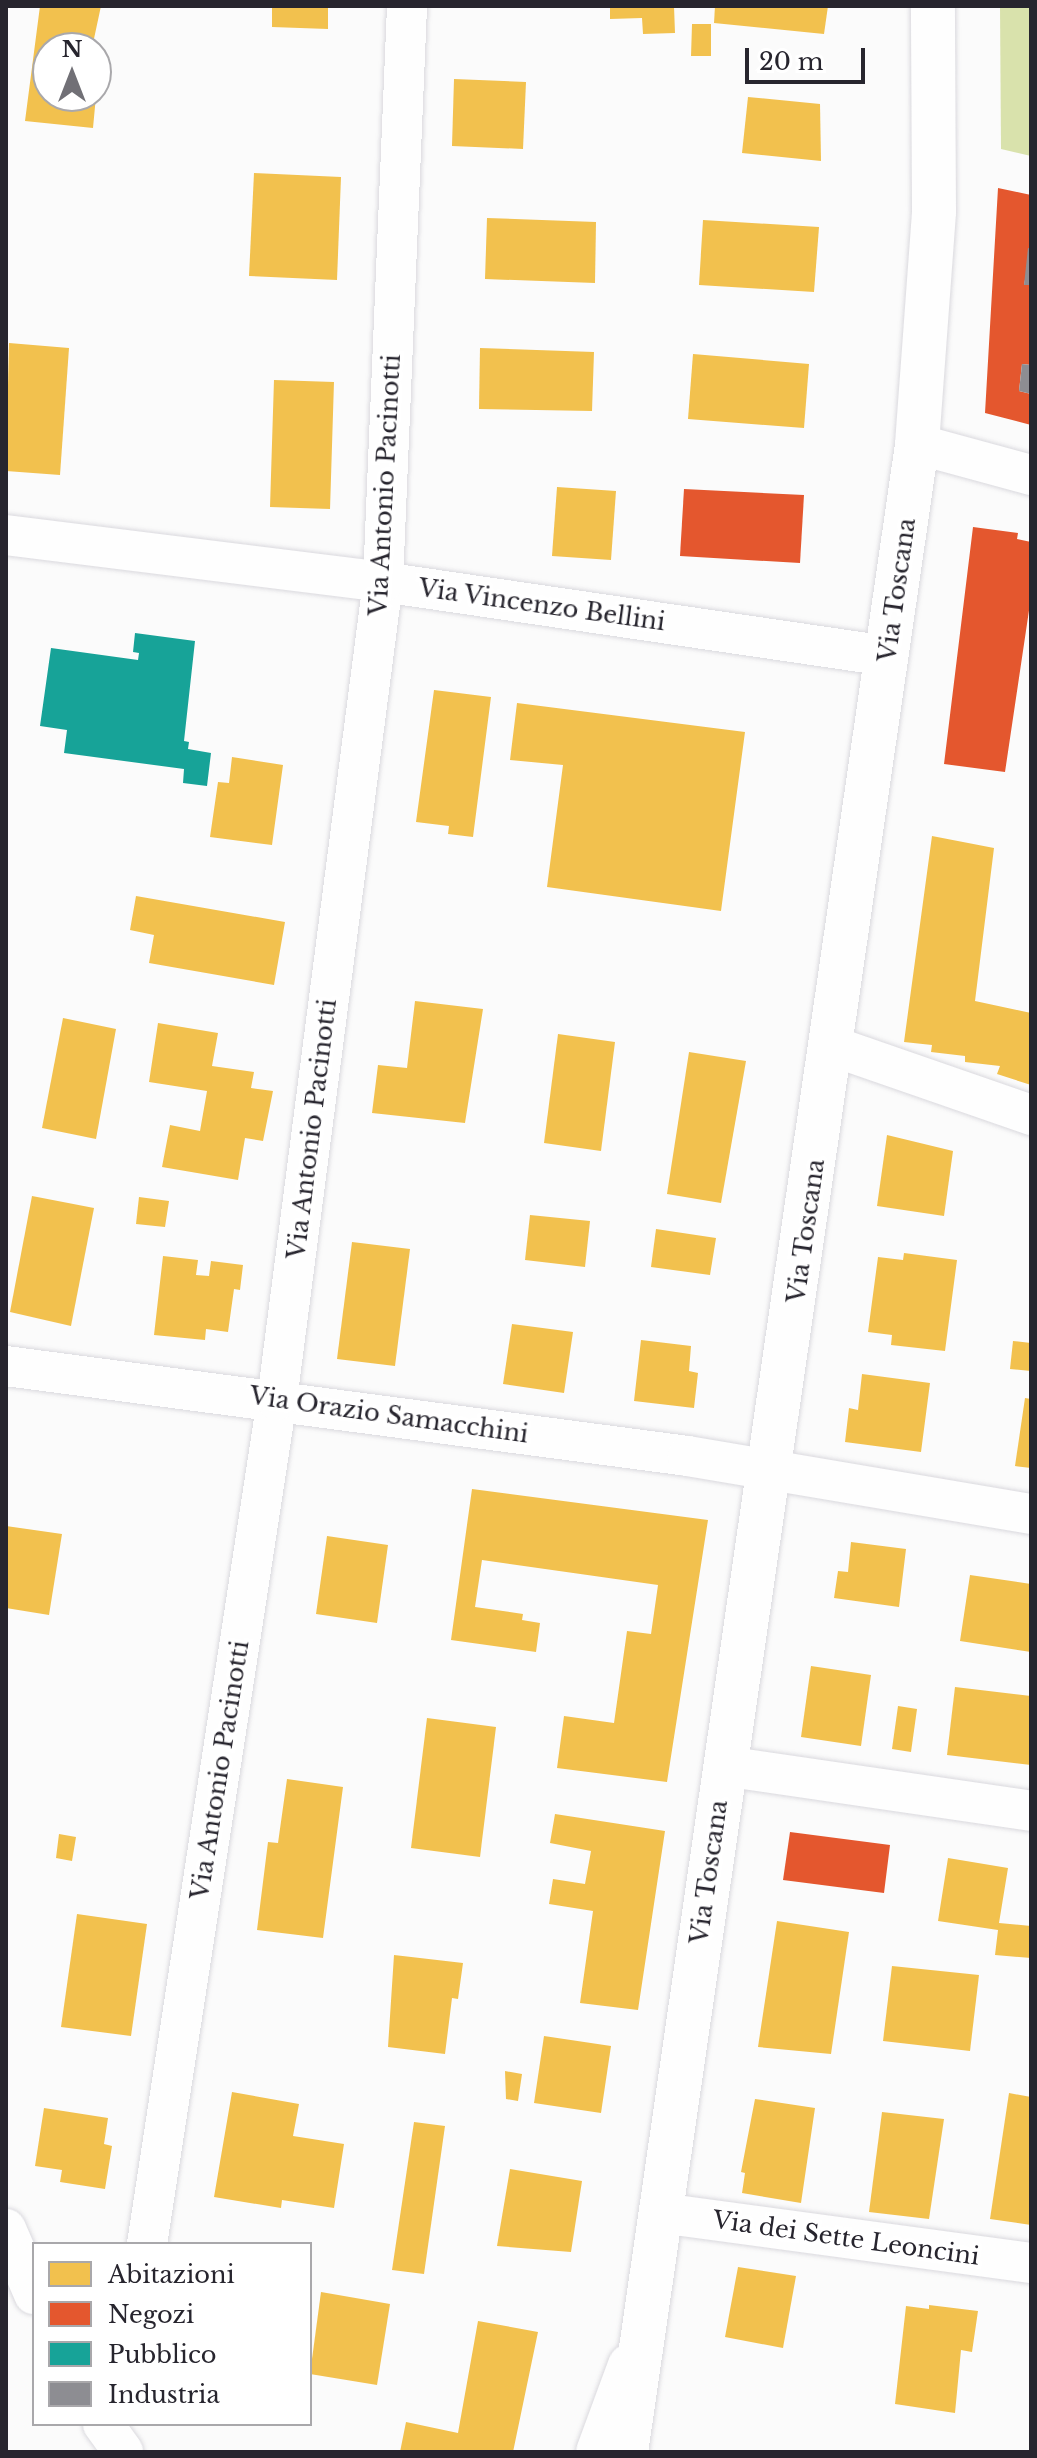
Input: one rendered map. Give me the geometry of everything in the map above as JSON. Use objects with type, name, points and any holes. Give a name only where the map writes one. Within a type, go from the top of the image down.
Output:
[{"type":"main road","name":"Via Toscana","points":[[626,2452],[724,1766],[771,1473],[917,444],[934,211],[933,6]]},
{"type":"street","name":"Via Antonio Pacinotti","points":[[147,2242],[277,1400],[383,582],[407,6]]},
{"type":"street","points":[[917,444],[1031,475]]},
{"type":"street","name":"Via Vincenzo Bellini","points":[[6,535],[383,582],[887,656]]},
{"type":"street","points":[[832,1046],[1031,1115]]},
{"type":"street","name":"Via Orazio Samacchini","points":[[6,1366],[688,1456],[771,1473],[1031,1514]]},
{"type":"street","points":[[724,1766],[1031,1811]]},
{"type":"street","name":"Via dei Sette Leoncini","points":[[661,2213],[1031,2263]]},
{"type":"street","points":[[6,2229],[32,2289]]},
{"type":"street","points":[[596,2452],[646,2317]]},
{"type":"street","points":[[104,2426],[123,2452]]},
{"type":"street","points":[[131,2426],[131,2452]]},
{"type":"green space","points":[[1000,6],[1031,6],[1031,156],[1001,149]]},
{"type":"building: Abitazioni","points":[[40,6],[101,6],[95,32],[37,32]]},
{"type":"building: Abitazioni","points":[[272,6],[328,6],[328,29],[272,27]]},
{"type":"building: Abitazioni","points":[[610,6],[674,6],[675,33],[643,34],[642,18],[610,19]]},
{"type":"building: Abitazioni","points":[[715,6],[828,6],[824,34],[714,23]]},
{"type":"building: Abitazioni","points":[[692,24],[711,24],[711,56],[691,56]]},
{"type":"building: Abitazioni","points":[[32,67],[32,112],[94,112],[93,128],[25,121]]},
{"type":"building: Abitazioni","points":[[454,79],[526,82],[523,149],[452,146]]},
{"type":"building: Abitazioni","points":[[748,97],[820,104],[821,161],[742,153]]},
{"type":"building: Abitazioni","points":[[254,173],[341,177],[337,280],[249,276]]},
{"type":"building: Abitazioni","points":[[487,218],[596,222],[595,283],[485,279]]},
{"type":"building: Abitazioni","points":[[703,220],[819,227],[814,292],[699,285]]},
{"type":"building: Abitazioni","points":[[9,343],[69,348],[60,475],[6,471]]},
{"type":"building: Abitazioni","points":[[480,348],[594,352],[592,411],[479,409]]},
{"type":"building: Abitazioni","points":[[693,354],[809,364],[804,428],[688,419]]},
{"type":"building: Abitazioni","points":[[274,380],[334,382],[330,509],[270,507]]},
{"type":"building: Abitazioni","points":[[557,487],[616,491],[611,560],[552,556]]},
{"type":"building: Abitazioni","points":[[434,690],[491,697],[473,837],[448,834],[449,826],[416,822]]},
{"type":"building: Abitazioni","points":[[517,703],[745,732],[721,911],[547,887],[563,765],[510,760]]},
{"type":"building: Abitazioni","points":[[232,757],[283,765],[272,845],[210,837],[218,782],[229,783]]},
{"type":"building: Abitazioni","points":[[932,836],[994,848],[975,1001],[1031,1013],[1031,1085],[997,1074],[1000,1066],[965,1062],[965,1056],[931,1052],[932,1045],[904,1042]]},
{"type":"building: Abitazioni","points":[[136,896],[285,922],[274,985],[149,963],[154,935],[130,930]]},
{"type":"building: Abitazioni","points":[[415,1001],[483,1009],[465,1123],[372,1113],[378,1065],[407,1068]]},
{"type":"building: Abitazioni","points":[[63,1018],[116,1029],[96,1139],[42,1128]]},
{"type":"building: Abitazioni","points":[[158,1023],[218,1033],[212,1066],[254,1072],[251,1088],[273,1091],[263,1141],[245,1138],[238,1180],[162,1167],[170,1125],[200,1131],[207,1091],[149,1082]]},
{"type":"building: Abitazioni","points":[[558,1034],[615,1042],[601,1151],[544,1143]]},
{"type":"building: Abitazioni","points":[[689,1052],[746,1061],[721,1203],[667,1194]]},
{"type":"building: Abitazioni","points":[[887,1135],[953,1151],[944,1216],[877,1206]]},
{"type":"building: Abitazioni","points":[[32,1196],[94,1208],[71,1326],[10,1312]]},
{"type":"building: Abitazioni","points":[[139,1197],[169,1201],[165,1227],[136,1224]]},
{"type":"building: Abitazioni","points":[[530,1215],[590,1221],[585,1267],[525,1260]]},
{"type":"building: Abitazioni","points":[[656,1229],[716,1238],[710,1275],[651,1267]]},
{"type":"building: Abitazioni","points":[[352,1242],[410,1249],[395,1366],[337,1359]]},
{"type":"building: Abitazioni","points":[[904,1253],[957,1260],[945,1351],[891,1345],[892,1335],[868,1332],[878,1257],[903,1260]]},
{"type":"building: Abitazioni","points":[[163,1256],[198,1260],[196,1275],[209,1276],[211,1261],[243,1265],[240,1290],[234,1289],[228,1332],[206,1329],[205,1340],[154,1335]]},
{"type":"building: Abitazioni","points":[[512,1324],[573,1332],[564,1393],[503,1384]]},
{"type":"building: Abitazioni","points":[[641,1340],[691,1346],[689,1371],[698,1373],[694,1408],[634,1401]]},
{"type":"building: Abitazioni","points":[[1013,1341],[1031,1343],[1031,1371],[1010,1369]]},
{"type":"building: Abitazioni","points":[[862,1374],[930,1383],[921,1452],[845,1442],[849,1408],[858,1410]]},
{"type":"building: Abitazioni","points":[[1025,1398],[1031,1399],[1031,1468],[1015,1466]]},
{"type":"building: Abitazioni","points":[[472,1489],[708,1520],[667,1782],[557,1768],[564,1716],[614,1723],[627,1631],[651,1634],[658,1585],[482,1560],[475,1607],[523,1614],[522,1620],[540,1623],[536,1652],[451,1640]]},
{"type":"building: Abitazioni","points":[[6,1526],[62,1534],[49,1615],[6,1608]]},
{"type":"building: Abitazioni","points":[[327,1536],[388,1545],[377,1623],[316,1614]]},
{"type":"building: Abitazioni","points":[[851,1542],[906,1549],[899,1607],[834,1598],[838,1571],[848,1572]]},
{"type":"building: Abitazioni","points":[[970,1575],[1031,1584],[1031,1652],[960,1641]]},
{"type":"building: Abitazioni","points":[[811,1666],[871,1675],[861,1746],[801,1737]]},
{"type":"building: Abitazioni","points":[[955,1687],[1031,1696],[1031,1765],[947,1755]]},
{"type":"building: Abitazioni","points":[[898,1706],[917,1709],[911,1752],[892,1749]]},
{"type":"building: Abitazioni","points":[[427,1718],[496,1727],[480,1857],[411,1848]]},
{"type":"building: Abitazioni","points":[[287,1779],[343,1787],[323,1938],[257,1930],[268,1842],[278,1843]]},
{"type":"building: Abitazioni","points":[[555,1814],[665,1831],[638,2010],[580,2003],[593,1911],[549,1904],[553,1879],[585,1884],[591,1851],[550,1843]]},
{"type":"building: Abitazioni","points":[[59,1834],[76,1837],[72,1861],[56,1858]]},
{"type":"building: Abitazioni","points":[[948,1858],[1008,1868],[999,1923],[1031,1926],[1031,1958],[995,1955],[998,1930],[938,1921]]},
{"type":"building: Abitazioni","points":[[77,1914],[147,1924],[131,2036],[61,2027]]},
{"type":"building: Abitazioni","points":[[777,1921],[849,1932],[831,2054],[758,2047]]},
{"type":"building: Abitazioni","points":[[394,1955],[463,1963],[458,1999],[452,1998],[445,2054],[388,2047]]},
{"type":"building: Abitazioni","points":[[892,1966],[979,1975],[970,2051],[883,2041]]},
{"type":"building: Abitazioni","points":[[544,2036],[611,2046],[601,2113],[534,2103]]},
{"type":"building: Abitazioni","points":[[505,2071],[522,2074],[518,2101],[506,2099]]},
{"type":"building: Abitazioni","points":[[232,2092],[299,2104],[293,2136],[344,2144],[334,2208],[282,2200],[281,2208],[214,2197]]},
{"type":"building: Abitazioni","points":[[1009,2093],[1031,2097],[1031,2225],[990,2219]]},
{"type":"building: Abitazioni","points":[[755,2099],[815,2108],[801,2203],[742,2193],[745,2173],[741,2172]]},
{"type":"building: Abitazioni","points":[[44,2108],[108,2118],[104,2144],[112,2146],[105,2189],[60,2182],[62,2170],[35,2166]]},
{"type":"building: Abitazioni","points":[[882,2112],[944,2119],[929,2219],[869,2212]]},
{"type":"building: Abitazioni","points":[[414,2122],[445,2126],[424,2274],[392,2270]]},
{"type":"building: Abitazioni","points":[[510,2169],[582,2181],[571,2252],[497,2246]]},
{"type":"building: Abitazioni","points":[[738,2267],[796,2276],[783,2348],[725,2337]]},
{"type":"building: Abitazioni","points":[[321,2292],[390,2304],[377,2385],[312,2374]]},
{"type":"building: Abitazioni","points":[[929,2305],[978,2311],[972,2352],[961,2350],[955,2413],[895,2404],[906,2306],[929,2309]]},
{"type":"building: Abitazioni","points":[[478,2321],[538,2332],[513,2452],[400,2452],[406,2422],[458,2433]]},
{"type":"building: Negozi","points":[[998,188],[1031,195],[1031,249],[1024,285],[1031,285],[1031,365],[1022,364],[1019,391],[1031,394],[1031,425],[985,413]]},
{"type":"building: Negozi","points":[[684,489],[804,495],[800,563],[680,556]]},
{"type":"building: Negozi","points":[[973,527],[1018,533],[1017,539],[1031,542],[1031,597],[1005,772],[944,764]]},
{"type":"building: Negozi","points":[[790,1832],[890,1845],[884,1893],[783,1880]]},
{"type":"building: Pubblico","points":[[135,633],[195,641],[184,741],[189,742],[188,749],[211,753],[207,786],[183,783],[184,769],[64,753],[67,730],[40,726],[51,648],[138,660],[139,653],[133,652]]},
{"type":"building: Industria","points":[[1028,248],[1031,249],[1031,285],[1024,285]]},
{"type":"building: Industria","points":[[1022,364],[1031,365],[1031,394],[1019,391]]}]
